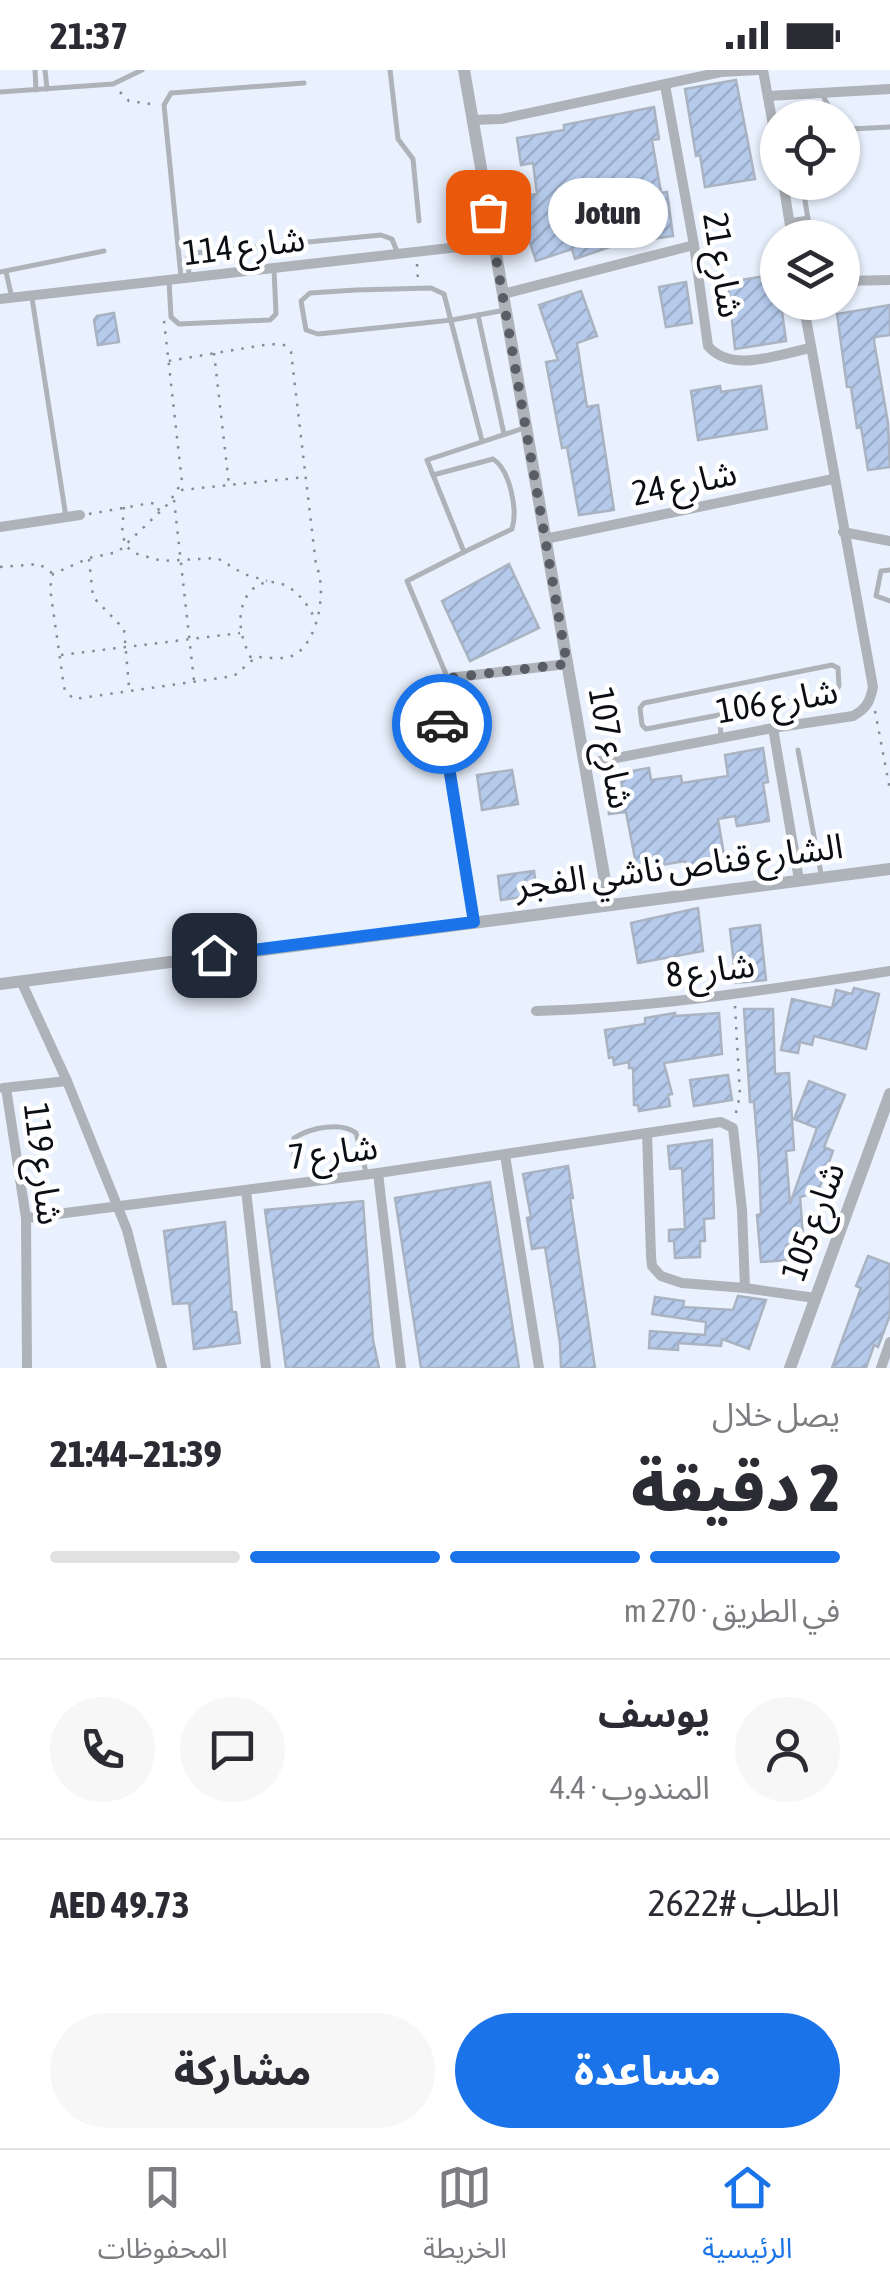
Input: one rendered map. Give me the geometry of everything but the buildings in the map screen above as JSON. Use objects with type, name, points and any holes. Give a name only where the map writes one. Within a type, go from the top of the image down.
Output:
[{"type":"street","name":"شارع 107","points":[[464,70],[609,904]]},
{"type":"street","points":[[472,120],[502,119],[721,72],[761,70],[769,100]]},
{"type":"street","name":"شارع 21","points":[[665,85],[708,346],[718,357],[734,362],[811,348]]},
{"type":"street","points":[[768,96],[890,89]]},
{"type":"street","name":"شارع 114","points":[[6,299],[494,243]]},
{"type":"street","points":[[503,294],[694,244]]},
{"type":"street","points":[[860,281],[890,280]]},
{"type":"street","name":"شارع 106","points":[[585,764],[853,716],[870,700],[873,688],[806,320]]},
{"type":"street","name":"شارع 24","points":[[545,539],[834,479]]},
{"type":"street","points":[[0,527],[80,515]]},
{"type":"street","points":[[843,532],[890,541]]},
{"type":"street","points":[[474,922],[437,698],[441,686],[448,678],[567,664]]},
{"type":"street","points":[[773,728],[798,880]]},
{"type":"street","name":"الشارع قناص ناشي الفجر","points":[[0,984],[890,869]]},
{"type":"street","name":"شارع 8","points":[[536,1011],[596,1010],[890,972]]},
{"type":"street","points":[[20,982],[128,1230],[162,1368]]},
{"type":"street","name":"شارع 119","points":[[27,1368],[26,1218],[3,1088],[66,1081]]},
{"type":"street","name":"شارع 105","points":[[790,1368],[889,1100]]},
{"type":"street","name":"شارع 7","points":[[26,1218],[373,1174],[721,1122],[732,1128]]},
{"type":"street","points":[[732,1128],[745,1288]]},
{"type":"street","points":[[646,1133],[652,1266],[660,1276],[682,1283],[815,1298]]},
{"type":"street","points":[[505,1155],[539,1368]]},
{"type":"street","points":[[373,1174],[401,1368]]},
{"type":"street","points":[[246,1190],[266,1368]]},
{"type":"street","points":[[880,1368],[890,1342]]},
{"type":"lane","points":[[35,70],[36,90]]},
{"type":"lane","points":[[45,70],[47,89]]},
{"type":"lane","points":[[0,92],[112,84],[142,70]]},
{"type":"lane","points":[[390,70],[398,140],[413,159],[419,221]]},
{"type":"lane","points":[[180,280],[164,106],[171,94],[304,83]]},
{"type":"lane","points":[[821,93],[825,100]]},
{"type":"lane","points":[[860,128],[890,127]]},
{"type":"lane","points":[[799,220],[808,218],[805,200]]},
{"type":"lane","points":[[274,269],[276,314],[270,320],[178,324],[170,318],[192,254],[382,235],[392,239],[398,254]]},
{"type":"lane","points":[[6,299],[3,272],[104,251]]},
{"type":"lane","points":[[482,442],[452,320],[444,294],[418,288],[304,295],[301,300],[306,330],[334,334],[452,320],[506,310]]},
{"type":"lane","points":[[32,296],[66,517]]},
{"type":"lane","points":[[478,315],[504,434]]},
{"type":"lane","points":[[464,552],[427,460],[526,427]]},
{"type":"lane","points":[[433,476],[492,460],[504,470],[516,516],[512,529],[407,580],[448,678]]},
{"type":"lane","points":[[890,570],[882,570],[876,596],[890,601]]},
{"type":"lane","points":[[832,665],[838,668],[839,686],[834,693],[720,716],[646,729],[640,708],[644,703],[832,665]]},
{"type":"lane","points":[[720,716],[721,738]]},
{"type":"lane","points":[[798,750],[822,877]]},
{"type":"lane","points":[[294,1162],[294,1138],[301,1133],[343,1125],[356,1133],[373,1174]]},
{"type":"path","points":[[112,84],[129,101],[164,106]]},
{"type":"path","points":[[416,252],[418,288]]},
{"type":"path","points":[[164,322],[168,361],[182,472],[180,490],[126,546],[54,574],[50,588],[69,696],[82,699],[234,676],[252,659],[295,655],[305,644],[321,604],[322,583],[316,565],[288,348],[278,344],[168,361]]},
{"type":"path","points":[[214,354],[229,485]]},
{"type":"path","points":[[180,490],[306,477]]},
{"type":"path","points":[[174,498],[194,682]]},
{"type":"path","points":[[80,515],[157,504],[160,513]]},
{"type":"path","points":[[124,507],[121,520],[126,546]]},
{"type":"path","points":[[126,546],[152,560],[217,558],[244,574],[297,592],[315,621]]},
{"type":"path","points":[[89,558],[93,597],[121,624],[130,689]]},
{"type":"path","points":[[0,567],[39,564],[54,574]]},
{"type":"path","points":[[252,659],[238,624],[243,602],[255,588],[267,582]]},
{"type":"path","points":[[60,655],[240,633]]},
{"type":"path","points":[[870,700],[878,716],[890,790]]},
{"type":"path","points":[[732,1128],[740,1095],[734,994]]},
{"type":"way so far","points":[[442,724],[437,698],[448,678],[567,664],[488,212]]},
{"type":"place","name":"Jotun","points":[[488,212]]},
{"type":"route","points":[[214,955],[474,922],[442,724]]}]
